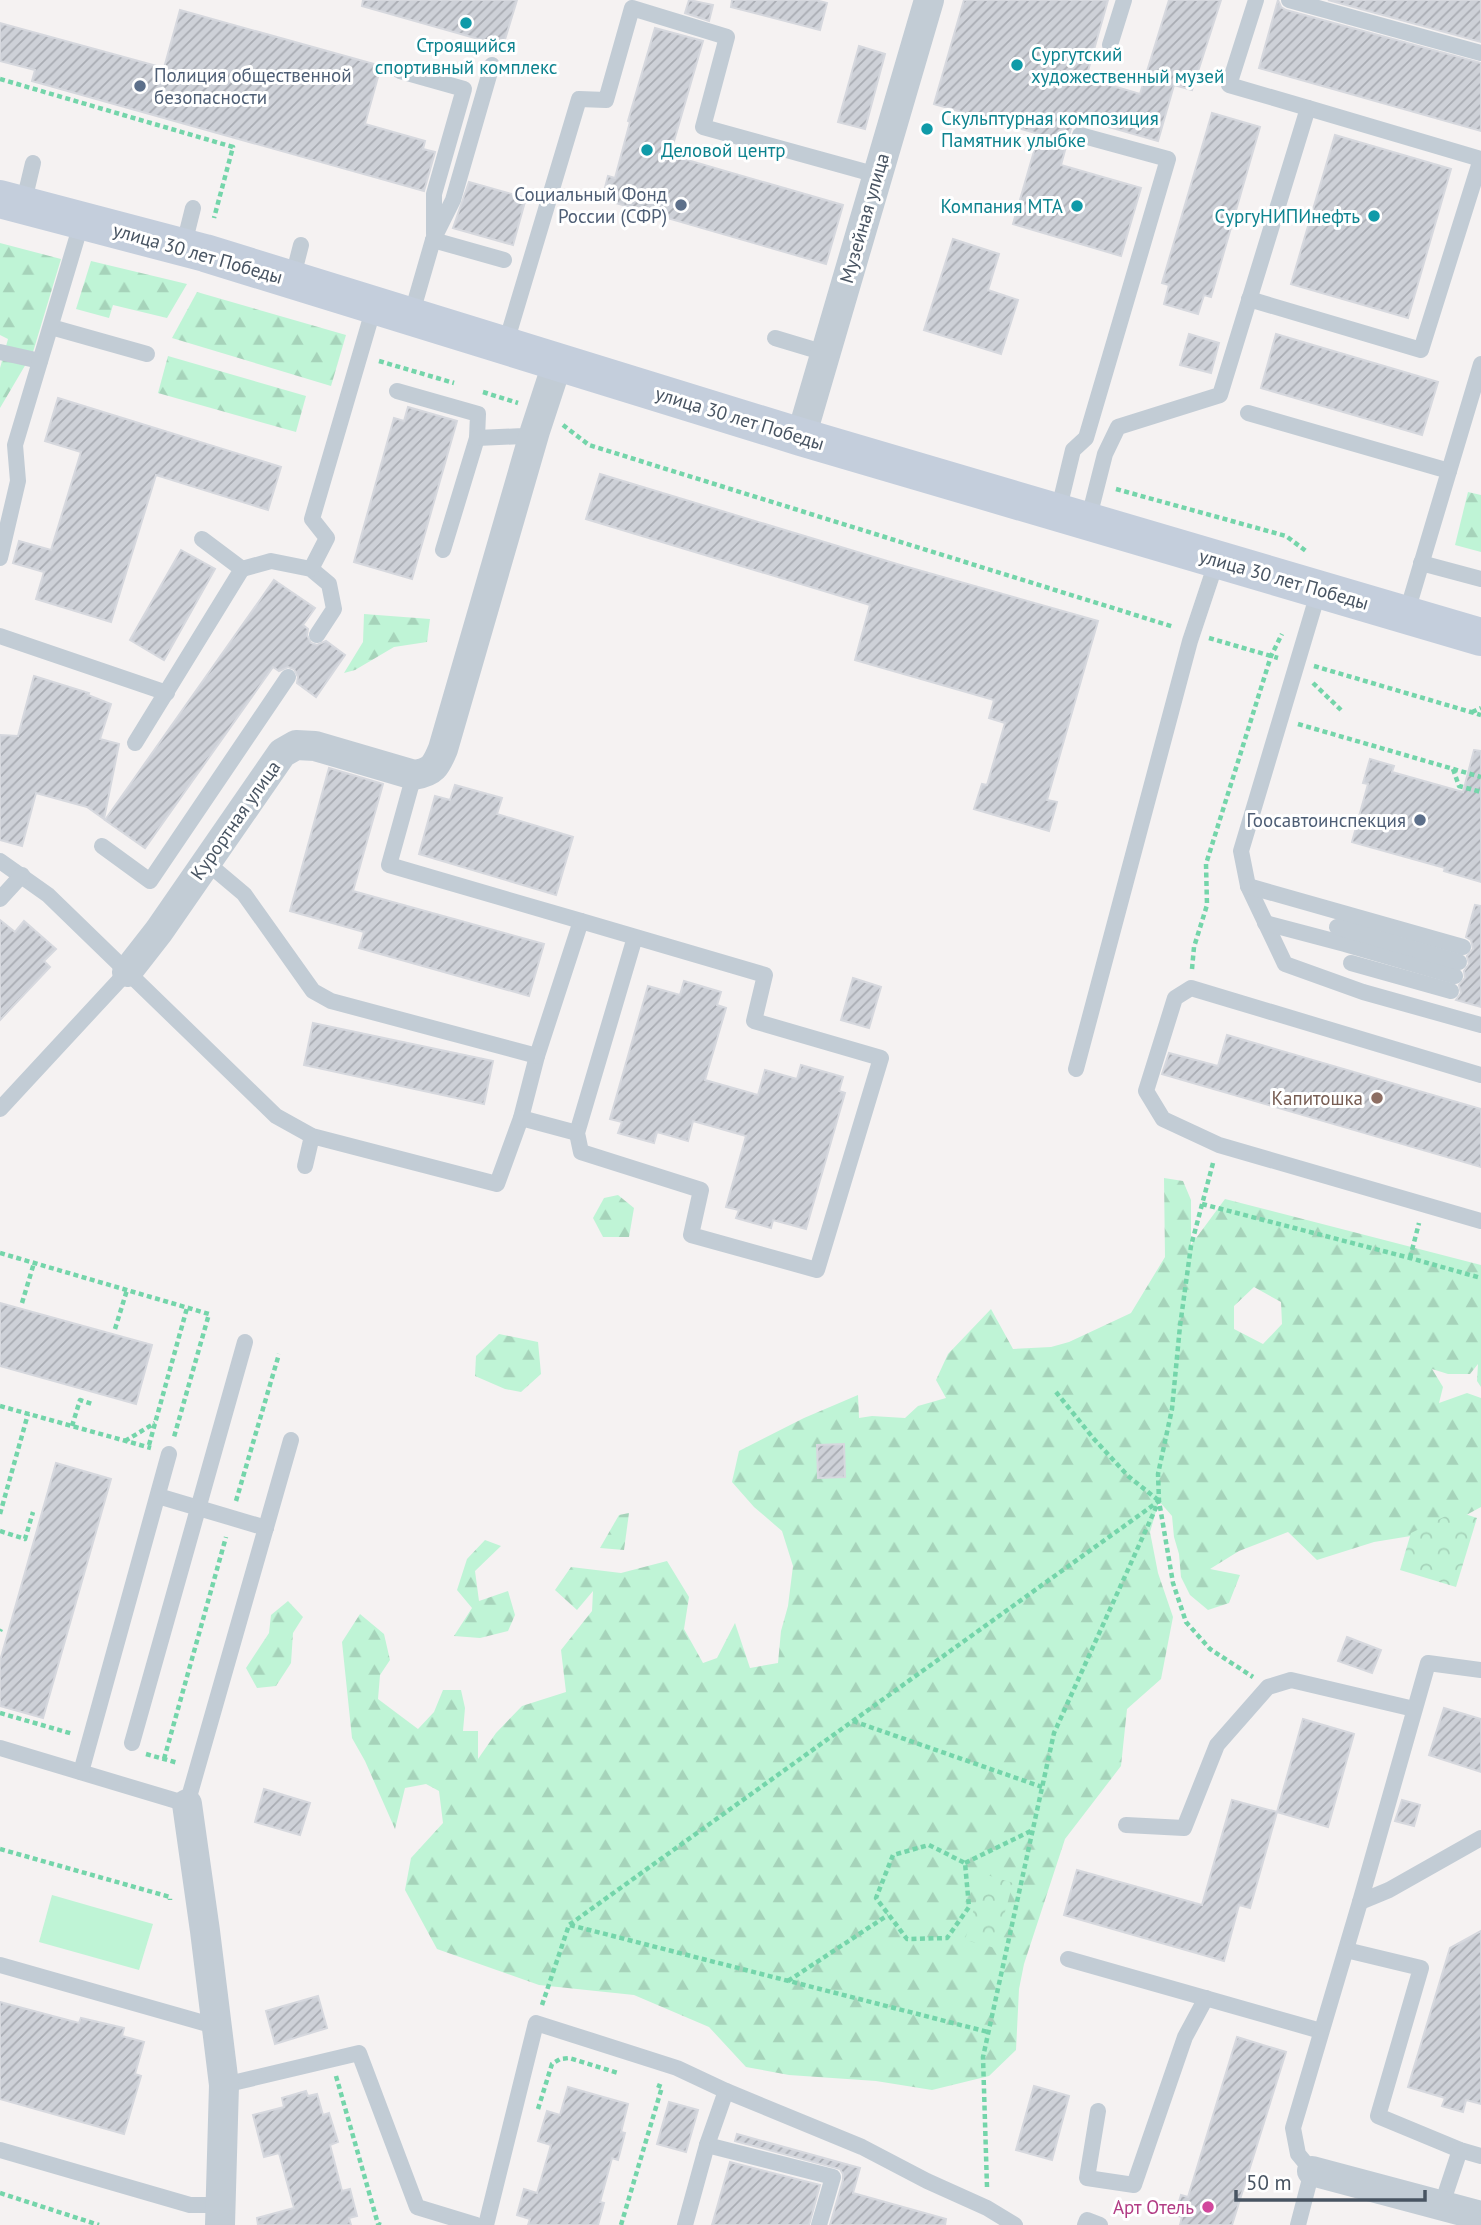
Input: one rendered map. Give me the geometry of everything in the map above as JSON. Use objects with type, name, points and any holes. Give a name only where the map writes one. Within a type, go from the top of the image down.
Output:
[{"type":"main road","name":"улица 30 лет Победы","points":[[7,200],[183,248],[297,263],[393,312],[801,437],[1481,637]]},
{"type":"street","name":"Музейная улица","points":[[801,437],[929,0]]},
{"type":"street","points":[[414,775],[426,773],[437,764],[443,749],[558,361]]},
{"type":"street","name":"Курортная улица","points":[[127,972],[159,931],[282,753],[296,745],[314,746],[414,775]]},
{"type":"street","points":[[187,1804],[224,2085],[220,2215]]},
{"type":"street","points":[[1312,2171],[1481,2216]]},
{"type":"lane","points":[[1110,45],[1124,0]]},
{"type":"lane","points":[[1249,299],[1421,350],[1481,159],[1229,85],[1256,0]]},
{"type":"lane","points":[[1289,0],[1481,53]]},
{"type":"lane","points":[[505,346],[579,99],[606,100],[632,8],[727,37],[703,127],[877,175]]},
{"type":"lane","points":[[311,569],[327,538],[312,519],[361,355],[393,312],[453,200],[492,65]]},
{"type":"lane","points":[[400,71],[464,89],[434,194],[433,240]]},
{"type":"lane","points":[[1073,517],[1118,427],[1220,395],[1308,108]]},
{"type":"lane","points":[[1073,517],[1073,450],[1086,438],[1168,159],[1080,135]]},
{"type":"lane","points":[[7,200],[33,163]]},
{"type":"lane","points":[[183,248],[193,208]]},
{"type":"lane","points":[[0,558],[18,481],[15,445],[82,221]]},
{"type":"lane","points":[[433,240],[503,260]]},
{"type":"lane","points":[[51,327],[147,354]]},
{"type":"lane","points":[[775,338],[825,353]]},
{"type":"lane","points":[[0,352],[40,361]]},
{"type":"lane","points":[[1406,615],[1480,374]]},
{"type":"lane","points":[[397,390],[478,414],[477,438],[443,550]]},
{"type":"lane","points":[[1248,413],[1449,471]]},
{"type":"lane","points":[[477,438],[523,436],[539,420]]},
{"type":"lane","points":[[202,539],[242,569]]},
{"type":"lane","points":[[1076,1069],[1192,633],[1217,559]]},
{"type":"lane","points":[[135,743],[242,569],[271,561],[311,569],[329,584],[334,609],[317,635]]},
{"type":"lane","points":[[1422,563],[1481,579]]},
{"type":"lane","points":[[1319,590],[1305,664],[1241,851],[1248,886],[1285,964],[1363,992],[1481,1026]]},
{"type":"lane","points":[[0,636],[167,693]]},
{"type":"lane","points":[[102,846],[150,881],[288,677]]},
{"type":"lane","points":[[414,775],[389,865],[765,975],[754,1021],[881,1058],[817,1270],[691,1235],[701,1190],[581,1152],[577,1133],[635,937]]},
{"type":"lane","points":[[0,861],[48,895],[276,1116],[312,1136],[497,1184],[521,1118],[537,1056],[581,921]]},
{"type":"lane","points":[[206,862],[244,894],[313,991],[331,1001],[537,1056]]},
{"type":"lane","points":[[0,899],[22,876]]},
{"type":"lane","points":[[1248,886],[1332,909],[1457,969]]},
{"type":"lane","points":[[1332,909],[1363,992]]},
{"type":"lane","points":[[1265,923],[1457,969]]},
{"type":"lane","points":[[1337,927],[1457,969]]},
{"type":"lane","points":[[1351,963],[1457,969]]},
{"type":"lane","name":"Курортная улица","points":[[0,1109],[127,972]]},
{"type":"lane","points":[[1481,1075],[1191,988],[1175,998],[1146,1091],[1163,1119],[1219,1145],[1481,1221]]},
{"type":"lane","points":[[521,1118],[577,1133]]},
{"type":"lane","points":[[305,1166],[312,1136]]},
{"type":"lane","points":[[132,1744],[245,1342]]},
{"type":"lane","points":[[0,1748],[187,1804],[291,1440]]},
{"type":"lane","points":[[81,1772],[169,1454]]},
{"type":"lane","points":[[158,1496],[266,1528]]},
{"type":"lane","points":[[1298,2225],[1312,2171],[1298,2154],[1293,2128],[1428,1662],[1481,1670]]},
{"type":"lane","points":[[1126,1825],[1184,1828],[1217,1745],[1268,1687],[1291,1680],[1414,1709]]},
{"type":"lane","points":[[1360,1902],[1389,1890],[1481,1838]]},
{"type":"lane","points":[[1346,1950],[1421,1968],[1378,2116],[1481,2156]]},
{"type":"lane","points":[[1068,1959],[1321,2031]]},
{"type":"lane","points":[[0,1965],[218,2027]]},
{"type":"lane","points":[[1098,2111],[1087,2178],[1134,2185],[1185,2037],[1206,1998]]},
{"type":"lane","points":[[485,2225],[536,2023],[677,2068],[862,2147],[926,2181],[987,2208],[1015,2225]]},
{"type":"lane","points":[[224,2085],[359,2053],[417,2207],[476,2225]]},
{"type":"lane","points":[[685,2225],[707,2145],[726,2091]]},
{"type":"lane","points":[[707,2145],[833,2177],[820,2225]]},
{"type":"lane","points":[[0,2150],[220,2215]]},
{"type":"lane","points":[[1442,2204],[1460,2150]]},
{"type":"lane","points":[[1085,2225],[1087,2220],[1100,2225]]},
{"type":"path","points":[[0,79],[233,147]]},
{"type":"path","points":[[361,355],[464,387]]},
{"type":"path","points":[[477,390],[589,445],[1192,633],[1481,715]]},
{"type":"path","points":[[1191,988],[1194,947],[1207,905],[1206,864],[1271,656],[1282,634]]},
{"type":"path","points":[[1305,664],[1309,680],[1306,691]]},
{"type":"path","points":[[1309,680],[1341,710]]},
{"type":"path","points":[[1471,712],[1481,708]]},
{"type":"path","points":[[1299,712],[1296,723],[1481,777]]},
{"type":"path","points":[[1452,768],[1460,786],[1479,793]]},
{"type":"path","points":[[1219,1145],[1191,1246],[1172,1409],[1158,1474],[1159,1500],[1173,1583],[1186,1622],[1210,1649],[1268,1687]]},
{"type":"path","points":[[1202,1204],[1481,1278]]},
{"type":"path","points":[[1410,1258],[1424,1205]]},
{"type":"path","points":[[0,1253],[209,1314],[169,1454],[0,1406]]},
{"type":"path","points":[[22,1303],[34,1263]]},
{"type":"path","points":[[115,1329],[127,1290]]},
{"type":"path","points":[[149,1447],[187,1308]]},
{"type":"path","points":[[164,1759],[279,1354]]},
{"type":"path","points":[[1056,1392],[1128,1476],[1159,1500]]},
{"type":"path","points":[[72,1426],[80,1400],[92,1404]]},
{"type":"path","points":[[0,1514],[28,1414]]},
{"type":"path","points":[[125,1441],[156,1423]]},
{"type":"path","points":[[536,2023],[569,1925],[1159,1500]]},
{"type":"path","points":[[987,2208],[983,2057],[1054,1733],[1159,1500]]},
{"type":"path","points":[[0,1531],[25,1539],[33,1512]]},
{"type":"path","points":[[852,1721],[1042,1787]]},
{"type":"path","points":[[965,1863],[1033,1830]]},
{"type":"path","points":[[929,1845],[965,1863],[969,1906],[947,1938],[907,1939],[876,1899],[893,1855],[929,1845]]},
{"type":"path","points":[[0,1849],[170,1897],[172,1910]]},
{"type":"path","points":[[788,1981],[888,1915]]},
{"type":"path","points":[[569,1925],[988,2032]]},
{"type":"path","points":[[536,2118],[552,2064],[560,2059],[569,2058],[622,2074]]},
{"type":"path","points":[[335,2071],[378,2224],[381,2225]]},
{"type":"path","points":[[621,2225],[662,2087],[649,2083]]},
{"type":"path","points":[[0,2193],[99,2225]]},
{"type":"path","points":[[75,2216],[78,2225]]},
{"type":"green space","points":[[0,243],[61,259],[33,352],[0,408],[0,368],[8,339],[0,335]]},
{"type":"green space","points":[[91,261],[187,284],[167,318],[113,305],[109,318],[76,309]]},
{"type":"green space","points":[[197,292],[346,335],[331,386],[172,338]]},
{"type":"green space","points":[[168,356],[306,396],[296,432],[158,393]]},
{"type":"green space","points":[[1468,492],[1481,495],[1481,552],[1455,545]]},
{"type":"green space","points":[[364,614],[430,619],[427,642],[394,647],[355,670],[344,673],[363,642]]},
{"type":"green space","points":[[1164,1178],[1183,1181],[1191,1200],[1191,1245],[1225,1199],[1481,1265],[1481,1387],[1477,1381],[1478,1364],[1470,1374],[1448,1374],[1432,1369],[1443,1387],[1439,1403],[1467,1393],[1481,1398],[1481,1507],[1435,1532],[1374,1542],[1317,1560],[1288,1532],[1239,1551],[1210,1569],[1240,1575],[1229,1603],[1208,1610],[1190,1595],[1181,1577],[1172,1516],[1159,1501],[1150,1532],[1158,1573],[1173,1617],[1161,1679],[1127,1709],[1121,1766],[1065,1839],[1024,1964],[1019,1989],[1016,2050],[989,2076],[932,2090],[876,2081],[789,2075],[746,2067],[709,2027],[634,1995],[539,1985],[437,1949],[405,1890],[411,1858],[443,1823],[439,1791],[426,1784],[405,1788],[395,1829],[352,1738],[342,1642],[360,1614],[384,1634],[390,1660],[380,1675],[378,1699],[418,1729],[434,1712],[443,1690],[461,1690],[465,1708],[463,1731],[478,1731],[478,1759],[496,1733],[522,1706],[566,1692],[561,1650],[592,1611],[593,1591],[577,1610],[555,1590],[571,1567],[621,1573],[667,1561],[689,1597],[684,1629],[703,1663],[717,1658],[735,1623],[750,1668],[778,1663],[793,1566],[782,1531],[754,1507],[732,1482],[739,1451],[804,1418],[858,1395],[859,1418],[905,1418],[918,1406],[946,1398],[936,1380],[948,1354],[991,1309],[1013,1349],[1051,1347],[1069,1342],[1131,1313],[1165,1257]],"holes":[[[1254,1287],[1281,1302],[1282,1324],[1263,1344],[1234,1329],[1234,1306]],[[844,1444],[845,1477],[818,1478],[817,1445]]]},
{"type":"green space","points":[[618,1195],[634,1208],[629,1237],[603,1237],[593,1218],[604,1198]]},
{"type":"green space","points":[[499,1334],[538,1342],[541,1374],[521,1392],[505,1389],[475,1376],[476,1356]]},
{"type":"green space","points":[[1456,1511],[1477,1518],[1456,1587],[1400,1570],[1411,1533]]},
{"type":"green space","points":[[629,1513],[624,1550],[600,1548],[619,1515]]},
{"type":"green space","points":[[485,1540],[501,1546],[475,1571],[479,1601],[508,1591],[515,1615],[508,1631],[480,1638],[454,1636],[472,1608],[457,1590],[467,1559]]},
{"type":"green space","points":[[288,1601],[303,1617],[293,1633],[291,1663],[276,1686],[257,1688],[246,1668],[269,1633],[271,1615]]},
{"type":"green space","points":[[984,1874],[1013,1883],[995,1948],[965,1940]]},
{"type":"green space","points":[[52,1895],[153,1924],[139,1970],[39,1942]]},
{"type":"building","name":"Строящийся спортивный комплекс","points":[[363,0],[517,0],[503,46],[362,6]]},
{"type":"building","points":[[689,0],[713,5],[709,21],[685,13]]},
{"type":"building","points":[[732,0],[815,0],[827,3],[820,30],[731,7]]},
{"type":"building","points":[[964,0],[1108,0],[1086,78],[1140,94],[1169,0],[1221,0],[1192,90],[1174,85],[1158,141],[1074,117],[1061,165],[1141,188],[1121,256],[1013,224],[1039,134],[934,104]]},
{"type":"building","points":[[1278,0],[1286,10],[1481,63],[1481,131],[1259,68]]},
{"type":"building","points":[[1328,0],[1481,0],[1481,42]]},
{"type":"building","points":[[180,10],[381,66],[365,124],[425,141],[423,149],[435,152],[424,191],[32,81],[35,70],[0,61],[0,23],[164,68]]},
{"type":"building","name":"Деловой центр","points":[[655,28],[703,41],[670,155],[843,205],[826,264],[602,199],[608,176],[615,178],[630,122],[628,121]]},
{"type":"building","points":[[859,46],[885,54],[865,129],[838,122]]},
{"type":"building","points":[[1212,113],[1260,127],[1211,297],[1204,295],[1198,314],[1164,304],[1169,285],[1162,283]]},
{"type":"building","name":"СургуНИПИнефть","points":[[1335,135],[1451,169],[1408,318],[1291,284]]},
{"type":"building","points":[[469,182],[526,198],[513,245],[453,228]]},
{"type":"building","points":[[953,239],[999,254],[988,290],[1018,300],[1001,354],[924,330]]},
{"type":"building","points":[[1189,334],[1219,343],[1211,373],[1180,365]]},
{"type":"building","points":[[1276,334],[1438,382],[1422,435],[1261,388]]},
{"type":"building","points":[[58,398],[281,467],[268,510],[156,475],[111,622],[36,599],[44,572],[13,563],[19,541],[51,550],[81,452],[45,441]]},
{"type":"building","points":[[408,407],[457,421],[412,579],[354,562],[394,418],[404,421]]},
{"type":"building","points":[[600,474],[897,564],[1098,621],[1047,800],[1057,802],[1049,831],[974,809],[982,784],[987,785],[1005,723],[989,718],[994,700],[855,660],[870,605],[586,519]]},
{"type":"building","points":[[181,550],[215,569],[164,660],[130,640]]},
{"type":"building","points":[[274,580],[315,608],[303,625],[308,629],[307,635],[311,643],[317,645],[326,641],[345,655],[316,697],[297,683],[298,677],[294,669],[288,667],[279,671],[273,667],[145,848],[105,820]]},
{"type":"building","points":[[34,676],[89,693],[88,695],[111,704],[100,739],[119,744],[104,819],[87,807],[36,793],[22,846],[0,840],[0,735],[18,736]]},
{"type":"building","name":"Гоосавтоинспекция","points":[[1474,750],[1481,751],[1481,882],[1444,871],[1445,868],[1352,842],[1368,784],[1363,783],[1370,759],[1394,766],[1392,772],[1463,792]]},
{"type":"building","points":[[329,768],[383,784],[353,891],[544,944],[529,996],[359,948],[364,932],[290,911]]},
{"type":"building","points":[[455,785],[502,798],[497,814],[573,837],[556,895],[419,854],[435,796],[450,800]]},
{"type":"building","points":[[1475,905],[1481,906],[1481,1007],[1456,1000],[1461,993],[1459,985],[1465,978],[1464,971],[1469,964],[1467,956],[1473,949],[1471,940],[1466,937]]},
{"type":"building","points":[[0,920],[15,932],[24,921],[56,949],[44,961],[50,967],[0,1020]]},
{"type":"building","points":[[853,978],[881,987],[869,1028],[841,1020]]},
{"type":"building","points":[[684,981],[721,992],[717,1005],[726,1008],[705,1080],[758,1095],[765,1070],[797,1079],[801,1065],[843,1077],[839,1091],[845,1093],[806,1229],[773,1220],[771,1228],[736,1218],[739,1210],[726,1207],[746,1136],[693,1121],[688,1141],[657,1132],[654,1143],[618,1133],[622,1122],[610,1119],[648,986],[680,995]]},
{"type":"building","points":[[313,1023],[493,1061],[484,1104],[304,1065]]},
{"type":"building","points":[[1227,1035],[1481,1109],[1481,1167],[1162,1074],[1169,1053],[1218,1066]]},
{"type":"building","points":[[0,1303],[152,1345],[136,1404],[0,1366]]},
{"type":"building","points":[[844,1444],[845,1477],[818,1478],[817,1445]]},
{"type":"building","points":[[56,1463],[111,1479],[43,1718],[0,1706],[0,1661]]},
{"type":"building","points":[[1347,1637],[1381,1650],[1372,1673],[1338,1661]]},
{"type":"building","points":[[1444,1708],[1481,1719],[1481,1772],[1429,1755]]},
{"type":"building","points":[[1303,1719],[1354,1734],[1328,1827],[1277,1812]]},
{"type":"building","points":[[264,1789],[310,1803],[300,1835],[255,1822]]},
{"type":"building","points":[[1232,1800],[1277,1812],[1250,1908],[1239,1905],[1224,1961],[1064,1915],[1077,1870],[1202,1905]]},
{"type":"building","points":[[1402,1800],[1420,1805],[1414,1826],[1395,1821]]},
{"type":"building","points":[[1481,1931],[1481,2104],[1466,2100],[1463,2112],[1442,2106],[1445,2098],[1408,2087],[1450,1948]]},
{"type":"building","points":[[318,1996],[327,2028],[275,2044],[266,2011]]},
{"type":"building","points":[[0,2002],[79,2023],[81,2018],[124,2028],[122,2036],[144,2042],[135,2074],[141,2076],[124,2134],[0,2099]]},
{"type":"building","points":[[1237,2037],[1286,2052],[1232,2225],[1180,2225],[1182,2217],[1175,2215],[1181,2195],[1188,2197]]},
{"type":"building","points":[[1034,2086],[1069,2096],[1052,2160],[1016,2150]]},
{"type":"building","points":[[568,2087],[628,2104],[621,2132],[625,2133],[618,2160],[612,2158],[600,2202],[604,2203],[598,2225],[528,2225],[530,2219],[517,2215],[524,2189],[537,2193],[551,2145],[538,2141],[547,2111],[560,2115]]},
{"type":"building","points":[[306,2091],[308,2096],[317,2094],[323,2115],[329,2113],[338,2142],[330,2145],[342,2191],[350,2189],[357,2216],[349,2218],[351,2225],[258,2225],[257,2218],[294,2208],[279,2153],[264,2157],[253,2115],[284,2107],[282,2098]]},
{"type":"building","points":[[669,2102],[698,2110],[686,2152],[657,2144]]},
{"type":"building","points":[[737,2134],[860,2168],[853,2193],[946,2219],[945,2225],[830,2225],[843,2180],[840,2169],[735,2141]]},
{"type":"building","points":[[730,2162],[820,2185],[809,2225],[712,2225]]},
{"type":"place","name":"Строящийся спортивный комплекс","points":[[466,23]]},
{"type":"place","name":"Сургутский художественный музей","points":[[1017,65]]},
{"type":"place","name":"Полиция общественной безопасности","points":[[140,86]]},
{"type":"place","name":"Скульптурная композиция Памятник улыбке","points":[[927,129]]},
{"type":"place","name":"Деловой центр","points":[[647,150]]},
{"type":"place","name":"Социальный Фонд России (СФР)","points":[[681,205]]},
{"type":"place","name":"Компания MTA","points":[[1077,206]]},
{"type":"place","name":"СургуНИПИнефть","points":[[1374,216]]},
{"type":"place","name":"Гоосавтоинспекция","points":[[1420,820]]},
{"type":"place","name":"Капитошка","points":[[1377,1098]]},
{"type":"place","name":"Арт Отель","points":[[1208,2207]]}]
